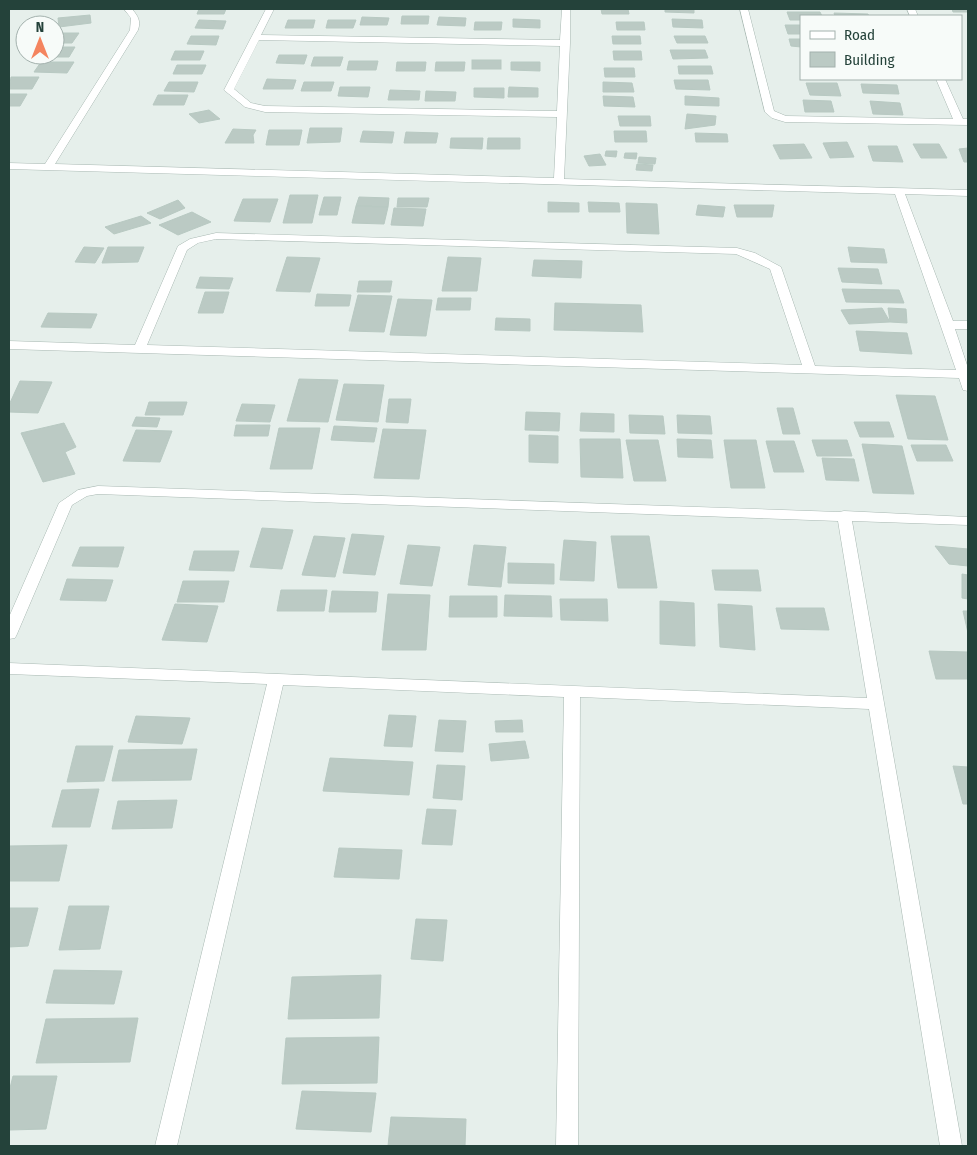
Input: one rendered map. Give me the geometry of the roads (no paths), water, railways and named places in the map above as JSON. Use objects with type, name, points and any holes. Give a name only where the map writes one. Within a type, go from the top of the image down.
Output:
[{"type":"street","points":[[48,168],[134,30],[136,22],[128,9]]},
{"type":"street","points":[[270,9],[229,90],[248,105],[265,108],[563,114]]},
{"type":"street","points":[[559,182],[566,9]]},
{"type":"street","points":[[744,9],[770,112],[775,116],[785,119],[964,122],[942,80]]},
{"type":"street","points":[[256,37],[566,43]]},
{"type":"street","points":[[9,166],[968,193]]},
{"type":"street","points":[[899,191],[948,325],[968,387]]},
{"type":"street","points":[[139,349],[182,248],[194,241],[216,236],[737,251],[775,266],[810,370]]},
{"type":"street","points":[[948,325],[968,325]]},
{"type":"street","points":[[9,346],[964,374]]},
{"type":"street","points":[[9,634],[66,503],[83,493],[98,490],[968,521]]},
{"type":"street","points":[[844,516],[950,1146]]},
{"type":"street","points":[[9,668],[876,704]]},
{"type":"street","points":[[166,1146],[276,680]]},
{"type":"street","points":[[567,1146],[572,692]]}]
